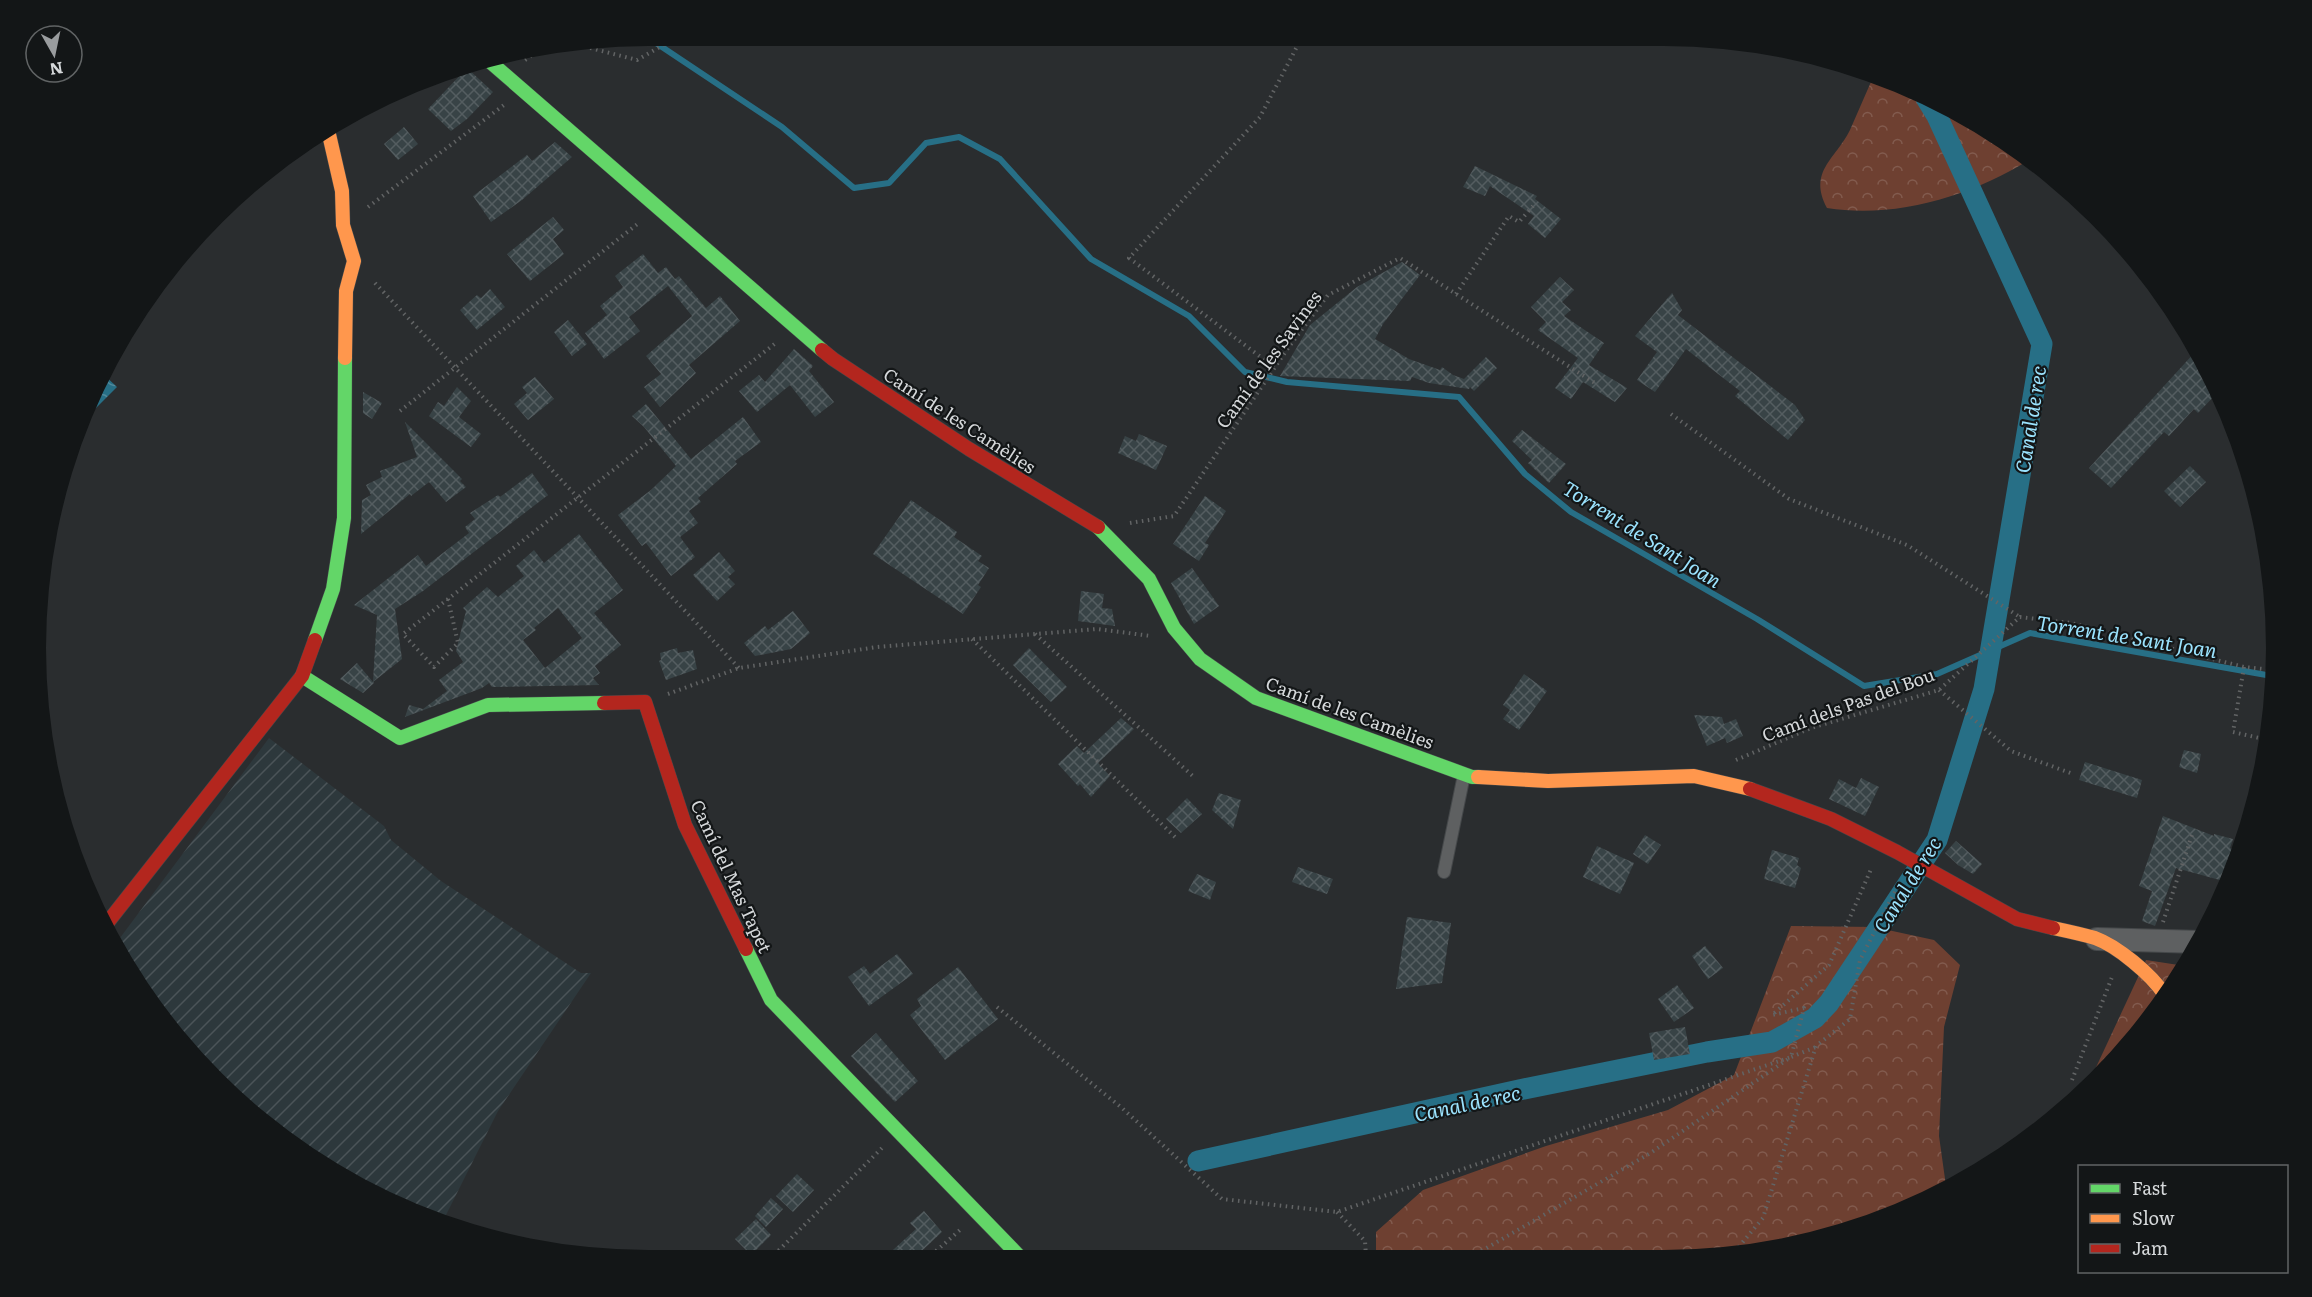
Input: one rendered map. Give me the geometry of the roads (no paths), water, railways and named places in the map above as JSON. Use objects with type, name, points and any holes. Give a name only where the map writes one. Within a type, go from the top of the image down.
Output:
[{"type":"street","name":"Camí de les Camèlies","points":[[495,66],[833,359],[969,449],[1099,528],[1149,579],[1174,628],[1200,659],[1256,698],[1472,777],[1548,781],[1694,776],[1760,791],[1831,819],[1882,844],[2017,919],[2097,939],[2121,954],[2160,988]]},
{"type":"street","points":[[111,918],[302,676],[333,589],[345,518],[346,291],[354,261],[343,225],[342,191],[330,138]]},
{"type":"street","name":"Camí del Mas Tapet","points":[[302,676],[400,738],[488,705],[645,702],[685,825],[771,1000],[897,1133],[1013,1250]]},
{"type":"street","points":[[2097,939],[2189,942]]},
{"type":"lane","points":[[1444,872],[1465,774]]},
{"type":"water","points":[[110,380],[117,387],[97,407]]},
{"type":"waterway","name":"Torrent de Sant Joan","points":[[660,46],[782,127],[854,188],[889,183],[926,143],[959,137],[1000,159],[1091,259],[1189,316],[1245,372],[1287,382],[1459,397],[1525,474],[1571,512],[1757,619],[1864,686],[1937,674],[2030,633],[2265,675]]},
{"type":"waterway","name":"Canal de rec","points":[[1198,1161],[1519,1090],[1707,1052],[1772,1042],[1815,1018],[1829,1003],[1937,840],[1984,689],[2042,344],[1934,111]]}]
